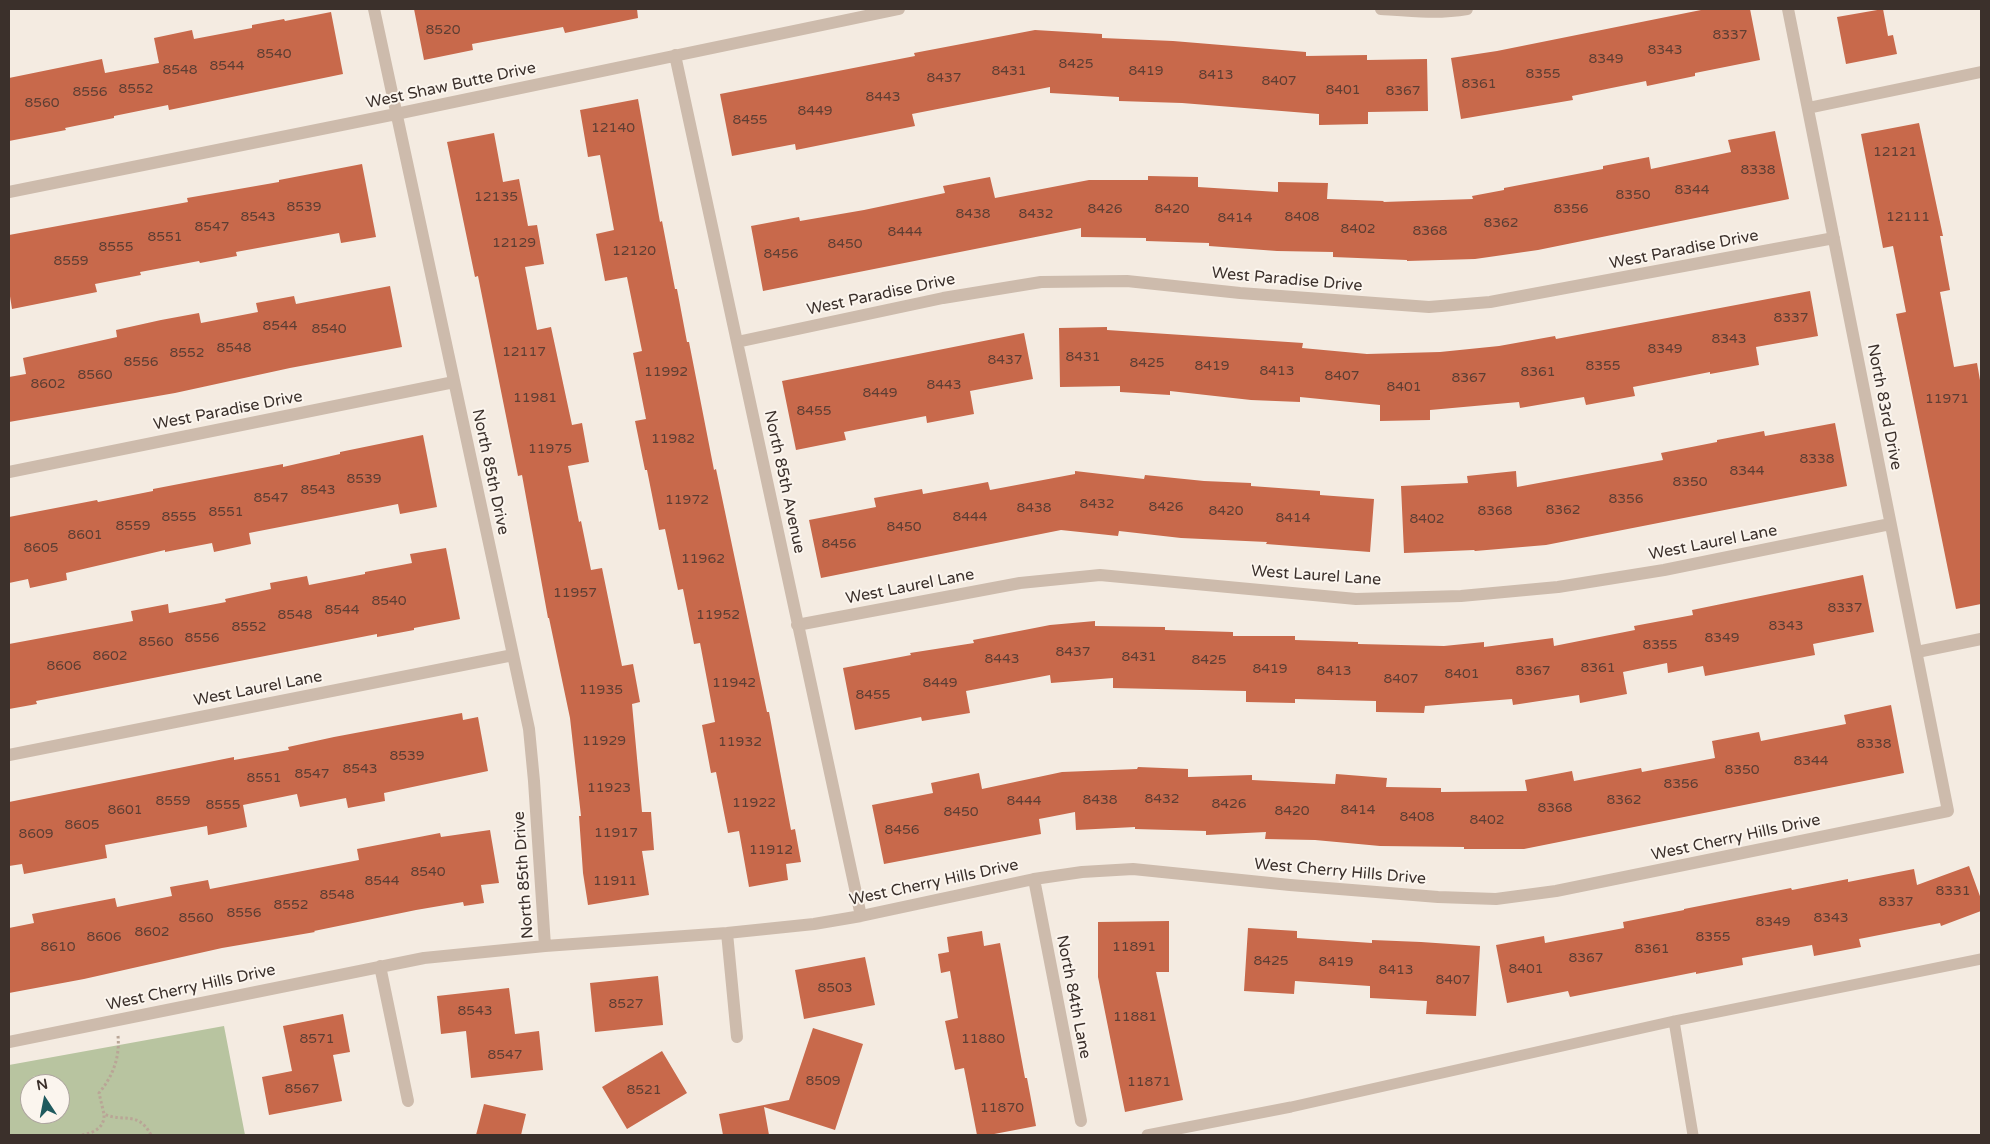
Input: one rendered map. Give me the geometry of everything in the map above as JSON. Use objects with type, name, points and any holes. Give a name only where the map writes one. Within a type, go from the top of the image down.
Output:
[{"type":"street","name":"North 85th Drive","points":[[374,9],[532,751],[545,946]]},
{"type":"street","name":"West Shaw Butte Drive","points":[[9,192],[396,114],[899,9]]},
{"type":"street","points":[[1381,9],[1453,11],[1467,9]]},
{"type":"street","name":"North 83rd Drive","points":[[1788,9],[1948,811]]},
{"type":"street","name":"North 85th Avenue","points":[[675,55],[861,916]]},
{"type":"street","points":[[1808,108],[1981,72]]},
{"type":"street","name":"West Paradise Drive","points":[[737,342],[943,298],[1041,282],[1128,281],[1240,293],[1429,307],[1490,302],[1834,238]]},
{"type":"street","name":"West Paradise Drive","points":[[9,472],[454,382]]},
{"type":"street","name":"West Laurel Lane","points":[[797,625],[1020,583],[1100,575],[1356,598],[1461,596],[1529,590],[1664,570],[1890,524]]},
{"type":"street","points":[[1917,652],[1981,639]]},
{"type":"street","name":"West Laurel Lane","points":[[9,755],[513,655]]},
{"type":"street","name":"West Cherry Hills Drive","points":[[9,1042],[380,966],[464,953],[727,933],[814,924],[861,916],[1034,879],[1082,872],[1133,869],[1290,885],[1438,897],[1496,899],[1556,891],[1948,811]]},
{"type":"street","name":"North 84th Lane","points":[[1034,879],[1081,1121]]},
{"type":"street","points":[[727,933],[738,1037]]},
{"type":"street","points":[[380,966],[408,1101]]},
{"type":"lane","points":[[1147,1135],[1291,1107],[1674,1021],[1981,959]]},
{"type":"lane","points":[[1674,1021],[1693,1135]]},
{"type":"path","points":[[82,1135],[99,1128],[104,1119],[99,1093],[113,1071],[119,1050],[116,1020]]},
{"type":"path","points":[[104,1114],[110,1117],[130,1118],[139,1121],[151,1135]]},
{"type":"green space","points":[[224,1026],[245,1135],[9,1135],[9,1065]]},
{"type":"building","points":[[414,9],[637,9],[638,18],[565,33],[563,27],[472,44],[473,50],[424,60]]},
{"type":"building","points":[[1706,9],[1750,9],[1760,60],[1695,73],[1695,76],[1647,86],[1646,81],[1572,96],[1573,100],[1461,119],[1451,58],[1497,51]]},
{"type":"building","points":[[1883,9],[1888,36],[1893,35],[1897,54],[1846,64],[1837,17]]},
{"type":"building","points":[[331,12],[343,74],[169,110],[168,105],[65,128],[66,130],[9,141],[9,78],[102,59],[105,73],[159,63],[154,38],[192,30],[194,39],[252,28],[252,25]]},
{"type":"building","points":[[1035,30],[1102,34],[1102,38],[1173,41],[1306,52],[1306,56],[1367,55],[1367,60],[1427,59],[1428,111],[1368,112],[1368,124],[1319,125],[1319,114],[1182,103],[1119,101],[1119,97],[1050,93],[1050,87],[912,114],[915,126],[796,150],[795,144],[732,156],[720,94],[915,56],[914,53]]},
{"type":"building","points":[[638,99],[660,222],[662,221],[675,289],[677,289],[687,342],[689,342],[714,470],[716,469],[767,712],[769,712],[791,830],[795,829],[801,862],[786,864],[788,880],[749,887],[739,831],[728,833],[716,772],[711,773],[702,725],[715,722],[700,643],[694,644],[683,589],[678,590],[665,529],[659,530],[635,421],[646,419],[633,353],[642,351],[627,277],[605,281],[596,234],[614,230],[600,155],[588,157],[580,110]]},
{"type":"building","points":[[1919,123],[1943,236],[1940,236],[1950,290],[1940,292],[1954,367],[1977,363],[1981,386],[1981,604],[1956,609],[1896,314],[1906,312],[1893,246],[1883,248],[1861,134]]},
{"type":"building","points":[[1775,131],[1789,199],[1538,250],[1475,259],[1407,261],[1333,257],[1333,252],[1277,251],[1209,246],[1209,243],[1146,241],[1146,238],[1081,237],[1081,228],[763,291],[751,226],[799,217],[800,221],[864,210],[945,193],[943,186],[990,177],[995,198],[1089,180],[1148,180],[1148,176],[1198,177],[1198,187],[1278,192],[1278,182],[1328,183],[1327,199],[1383,202],[1473,199],[1472,196],[1504,190],[1504,188],[1603,169],[1603,166],[1649,157],[1651,169],[1731,152],[1728,140]]},
{"type":"building","points":[[494,133],[503,182],[519,179],[528,226],[537,225],[544,264],[525,267],[537,330],[551,327],[572,425],[582,423],[589,462],[568,466],[579,522],[581,521],[591,570],[602,568],[622,666],[633,664],[640,702],[632,704],[642,812],[651,812],[654,850],[642,851],[649,895],[588,905],[583,873],[579,816],[581,816],[570,718],[548,618],[522,475],[518,476],[478,276],[475,277],[447,142]]},
{"type":"building","points":[[362,164],[376,237],[341,243],[339,233],[236,252],[237,256],[140,272],[141,275],[95,284],[97,292],[12,309],[9,290],[9,235],[188,202],[187,198],[279,182],[279,180]]},
{"type":"building","points":[[390,286],[402,347],[290,368],[175,393],[9,422],[9,377],[26,374],[23,358],[117,337],[116,330],[161,320],[199,313],[201,323],[258,312],[256,303],[294,296],[296,304]]},
{"type":"building","points":[[1810,291],[1818,336],[1756,347],[1759,365],[1710,374],[1710,372],[1633,387],[1635,396],[1586,405],[1584,397],[1520,408],[1519,402],[1430,410],[1430,420],[1380,421],[1380,405],[1300,397],[1300,402],[1251,400],[1170,391],[1170,395],[1120,392],[1120,386],[1060,387],[1059,328],[1107,327],[1107,330],[1303,343],[1302,348],[1367,354],[1440,352],[1499,346],[1555,336],[1556,339]]},
{"type":"building","points":[[1024,333],[1033,379],[970,391],[974,414],[927,423],[926,416],[844,432],[846,440],[796,450],[782,381]]},
{"type":"building","points":[[1835,423],[1847,486],[1546,545],[1475,551],[1404,553],[1401,486],[1468,483],[1467,476],[1516,471],[1517,487],[1663,460],[1661,453],[1717,442],[1717,440],[1764,431],[1765,436]]},
{"type":"building","points":[[423,435],[437,507],[400,514],[398,504],[249,533],[251,544],[214,552],[212,543],[165,552],[165,550],[66,573],[67,580],[30,588],[28,579],[9,583],[9,517],[97,500],[98,502],[153,491],[153,489],[283,464],[283,467],[340,454],[340,452]]},
{"type":"building","points":[[1075,471],[1144,479],[1145,475],[1204,481],[1251,483],[1251,486],[1320,491],[1320,495],[1374,499],[1370,552],[1266,544],[1267,542],[1181,538],[1119,531],[1118,536],[1061,530],[821,578],[809,520],[876,507],[874,498],[922,489],[923,494],[988,482],[990,490],[1075,474]]},
{"type":"building","points":[[446,548],[460,619],[414,628],[414,630],[377,637],[377,634],[36,701],[37,704],[9,709],[9,644],[133,621],[131,611],[168,604],[169,613],[226,602],[225,599],[271,589],[270,583],[307,576],[309,585],[365,574],[365,572],[412,563],[410,554]]},
{"type":"building","points":[[1863,575],[1874,632],[1813,644],[1815,655],[1705,676],[1703,666],[1668,673],[1667,663],[1623,672],[1627,694],[1580,703],[1579,695],[1513,705],[1512,699],[1425,706],[1424,713],[1376,712],[1376,701],[1295,699],[1295,703],[1246,702],[1246,691],[1113,688],[1113,678],[1051,683],[1050,675],[966,691],[970,713],[922,721],[921,717],[855,730],[843,668],[911,655],[910,653],[974,643],[973,640],[1050,625],[1095,621],[1095,626],[1165,627],[1165,630],[1233,632],[1233,636],[1295,636],[1295,640],[1358,642],[1358,644],[1444,646],[1484,642],[1484,647],[1553,638],[1554,646],[1635,630],[1634,626],[1693,615],[1692,610]]},
{"type":"building","points":[[1891,705],[1904,773],[1524,849],[1380,846],[1315,840],[1265,839],[1266,832],[1206,835],[1206,831],[1135,829],[1135,827],[1076,830],[1075,812],[1039,819],[1041,834],[884,864],[872,805],[933,793],[931,783],[979,773],[982,789],[1062,772],[1137,769],[1138,767],[1188,769],[1188,777],[1252,775],[1252,780],[1335,784],[1336,774],[1387,778],[1386,787],[1441,788],[1441,792],[1527,791],[1525,780],[1572,771],[1574,781],[1641,768],[1642,772],[1715,758],[1712,741],[1759,732],[1761,741],[1846,724],[1844,715]]},
{"type":"building","points":[[462,713],[463,720],[478,717],[488,771],[384,793],[385,801],[348,808],[346,798],[300,807],[297,794],[243,805],[247,827],[208,835],[207,826],[105,845],[107,858],[24,874],[22,864],[9,866],[9,802],[234,757],[234,760],[289,750],[288,747],[334,737]]},
{"type":"building","points":[[490,830],[499,883],[481,885],[484,903],[464,906],[463,902],[416,910],[315,932],[222,948],[84,979],[9,993],[9,928],[34,923],[32,914],[115,898],[117,907],[172,896],[170,887],[208,880],[210,889],[359,860],[357,849],[440,833],[441,837]]},
{"type":"building","points":[[1969,866],[1981,899],[1981,911],[1941,926],[1940,923],[1859,939],[1861,947],[1814,956],[1812,945],[1742,958],[1743,965],[1696,974],[1696,972],[1570,997],[1568,991],[1507,1003],[1496,945],[1544,936],[1545,943],[1624,928],[1623,922],[1684,909],[1791,888],[1792,890],[1848,879],[1848,882],[1914,869],[1917,885]]},
{"type":"building","points":[[1169,921],[1169,972],[1156,972],[1183,1100],[1125,1112],[1098,977],[1098,922]]},
{"type":"building","points":[[1248,928],[1297,931],[1297,938],[1372,943],[1372,940],[1480,946],[1476,1016],[1426,1014],[1427,1001],[1370,998],[1370,986],[1295,981],[1294,994],[1244,991]]},
{"type":"building","points":[[982,931],[984,946],[1000,943],[1025,1078],[1027,1078],[1036,1126],[989,1135],[977,1135],[964,1068],[955,1070],[945,1021],[958,1018],[950,971],[941,973],[938,954],[949,952],[947,937]]},
{"type":"building","points":[[865,957],[875,1005],[804,1019],[795,970]]},
{"type":"building","points":[[658,976],[663,1025],[595,1032],[590,983]]},
{"type":"building","points":[[509,988],[515,1034],[539,1031],[543,1070],[471,1078],[466,1031],[441,1034],[437,996]]},
{"type":"building","points":[[343,1014],[350,1052],[333,1055],[342,1101],[269,1115],[262,1077],[292,1071],[283,1026]]},
{"type":"building","points":[[813,1028],[863,1044],[835,1130],[764,1107],[769,1135],[723,1135],[719,1114],[789,1100]]},
{"type":"building","points":[[662,1051],[687,1093],[627,1129],[602,1087]]},
{"type":"building","points":[[484,1104],[526,1114],[521,1135],[476,1135]]}]
